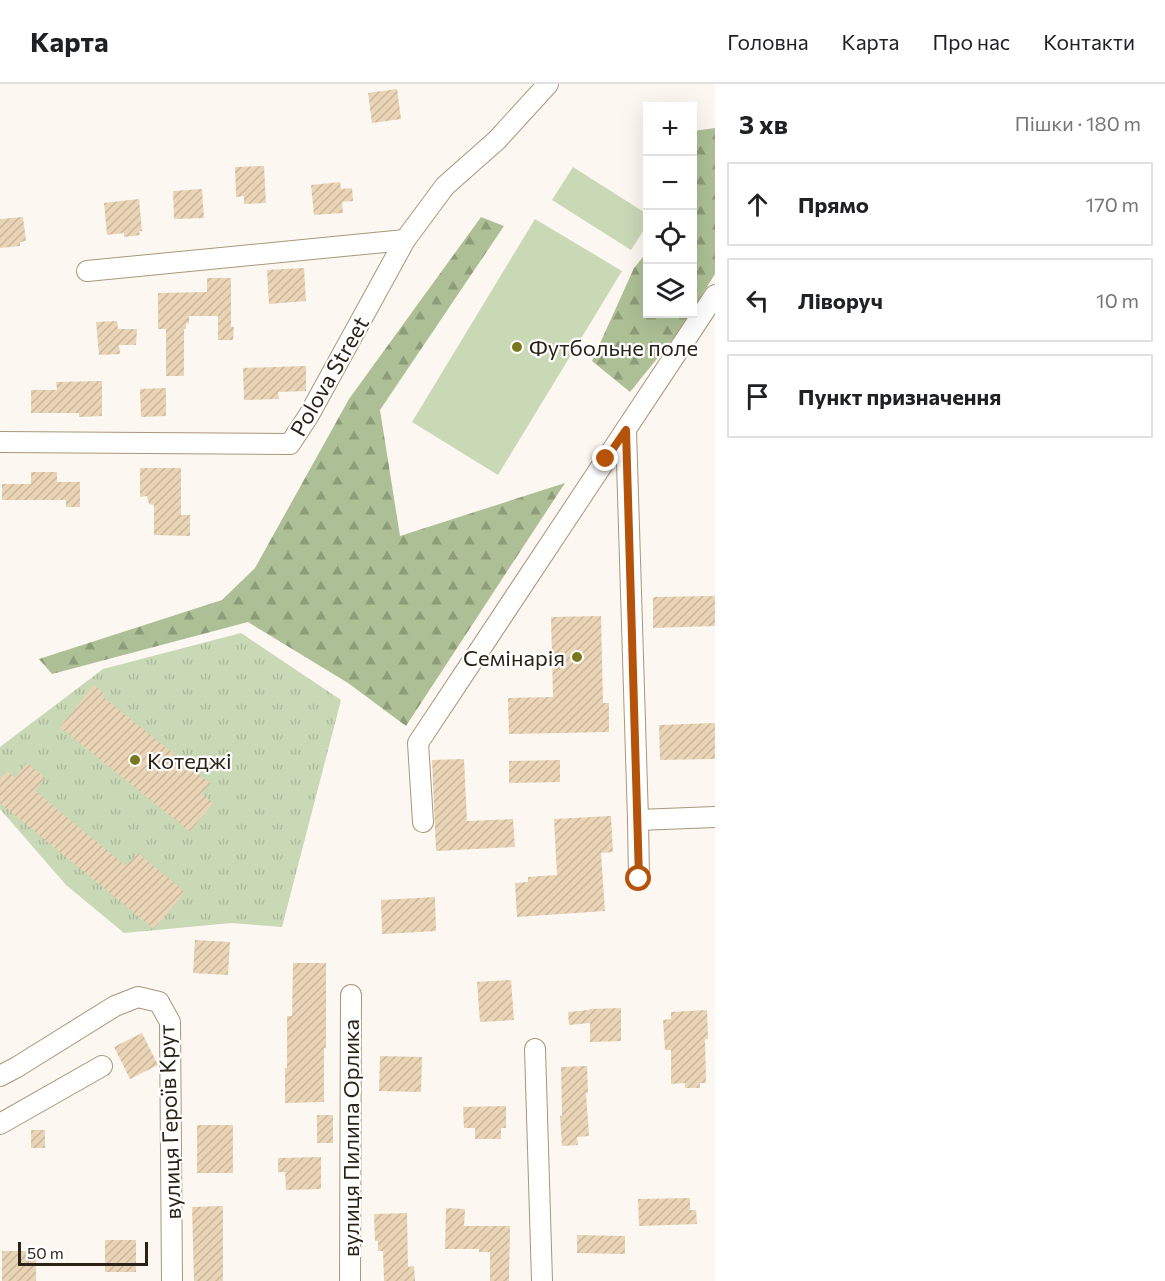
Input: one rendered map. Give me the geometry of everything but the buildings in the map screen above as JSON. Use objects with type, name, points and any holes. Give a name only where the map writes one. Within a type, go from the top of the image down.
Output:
[{"type":"street","name":"Polova Street","points":[[0,442],[290,444],[309,415],[405,240],[445,186],[497,140],[548,84]]},
{"type":"street","points":[[87,271],[405,240]]},
{"type":"street","points":[[423,822],[418,743],[715,295]]},
{"type":"street","points":[[626,430],[639,879]]},
{"type":"street","points":[[638,820],[715,817]]},
{"type":"street","name":"вулиця Пилипа Орлика","points":[[350,1281],[351,995]]},
{"type":"street","name":"вулиця Героїв Крут","points":[[0,1076],[115,1006],[138,997],[159,1002],[170,1022],[172,1281]]},
{"type":"street","points":[[535,1049],[542,1281]]},
{"type":"street","points":[[0,1124],[102,1066]]},
{"type":"green space","points":[[715,128],[715,274],[697,303],[697,156],[697,130]]},
{"type":"green space","points":[[573,167],[643,211],[643,231],[631,250],[552,200]]},
{"type":"green space","points":[[481,217],[504,226],[380,410],[400,536],[565,483],[406,726],[348,683],[248,622],[52,674],[39,659],[222,600],[255,568],[349,399]]},
{"type":"green space","name":"Футбольне поле","points":[[535,219],[622,271],[498,475],[412,422]]},
{"type":"green space","points":[[643,257],[643,318],[687,318],[630,392],[592,361],[634,268]]},
{"type":"green space","points":[[241,633],[341,700],[282,927],[232,923],[124,933],[66,885],[0,809],[0,747],[103,669]]},
{"type":"place","name":"Футбольне поле","points":[[517,347]]},
{"type":"place","name":"Семінарія","points":[[577,657]]},
{"type":"place","name":"Котеджі","points":[[135,760]]},
{"type":"route","points":[[606,459],[626,430],[639,879]]}]
